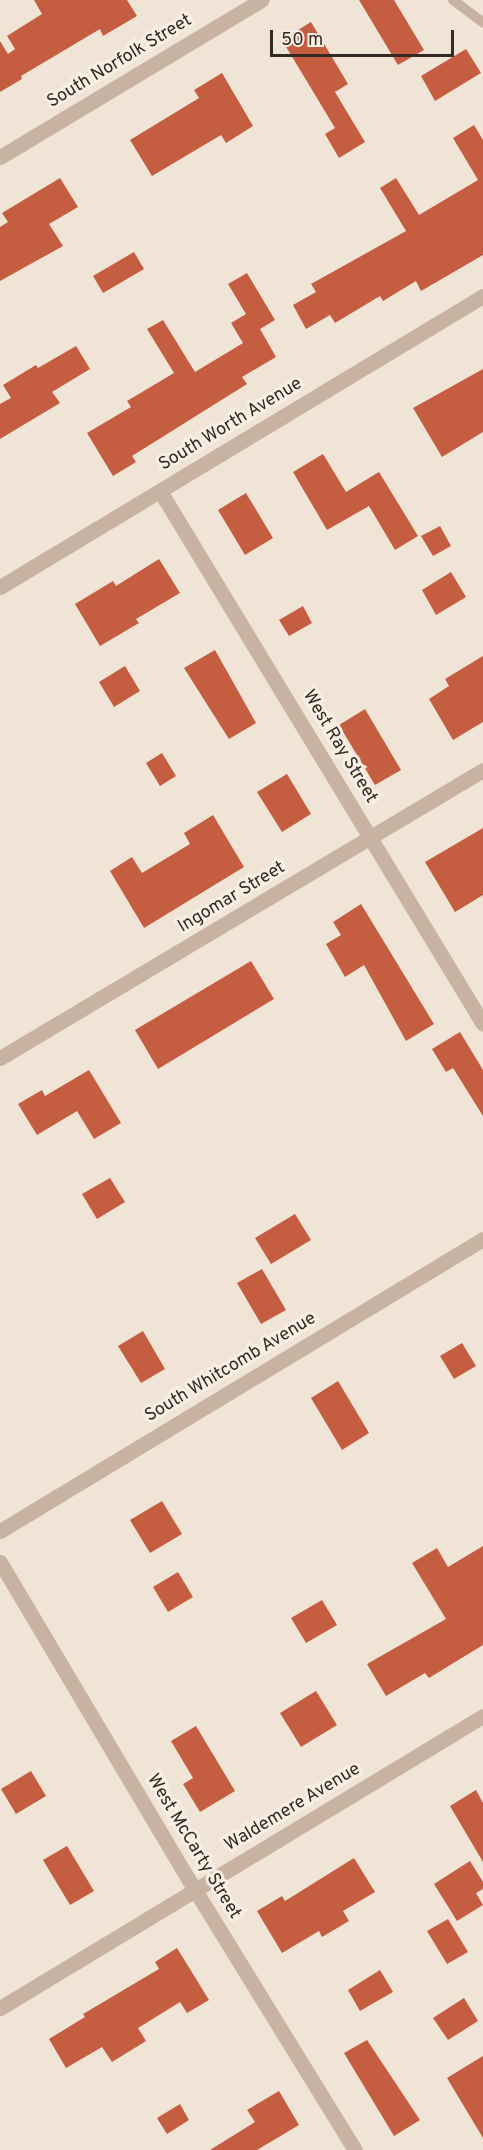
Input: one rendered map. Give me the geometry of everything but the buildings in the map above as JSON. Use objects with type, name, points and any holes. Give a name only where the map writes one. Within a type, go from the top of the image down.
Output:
[{"type":"street","name":"South Norfolk Street","points":[[0,157],[261,0]]},
{"type":"street","name":"South Worth Avenue","points":[[0,588],[483,296]]},
{"type":"street","name":"West Ray Street","points":[[160,491],[483,1024]]},
{"type":"street","name":"Ingomar Street","points":[[0,1058],[483,770]]},
{"type":"street","name":"South Whitcomb Avenue","points":[[0,1531],[483,1239]]},
{"type":"street","name":"West McCarty Street","points":[[0,1562],[195,1890],[355,2150]]},
{"type":"street","name":"Waldemere Avenue","points":[[0,2008],[483,1716]]},
{"type":"lane","points":[[453,0],[483,23]]}]
